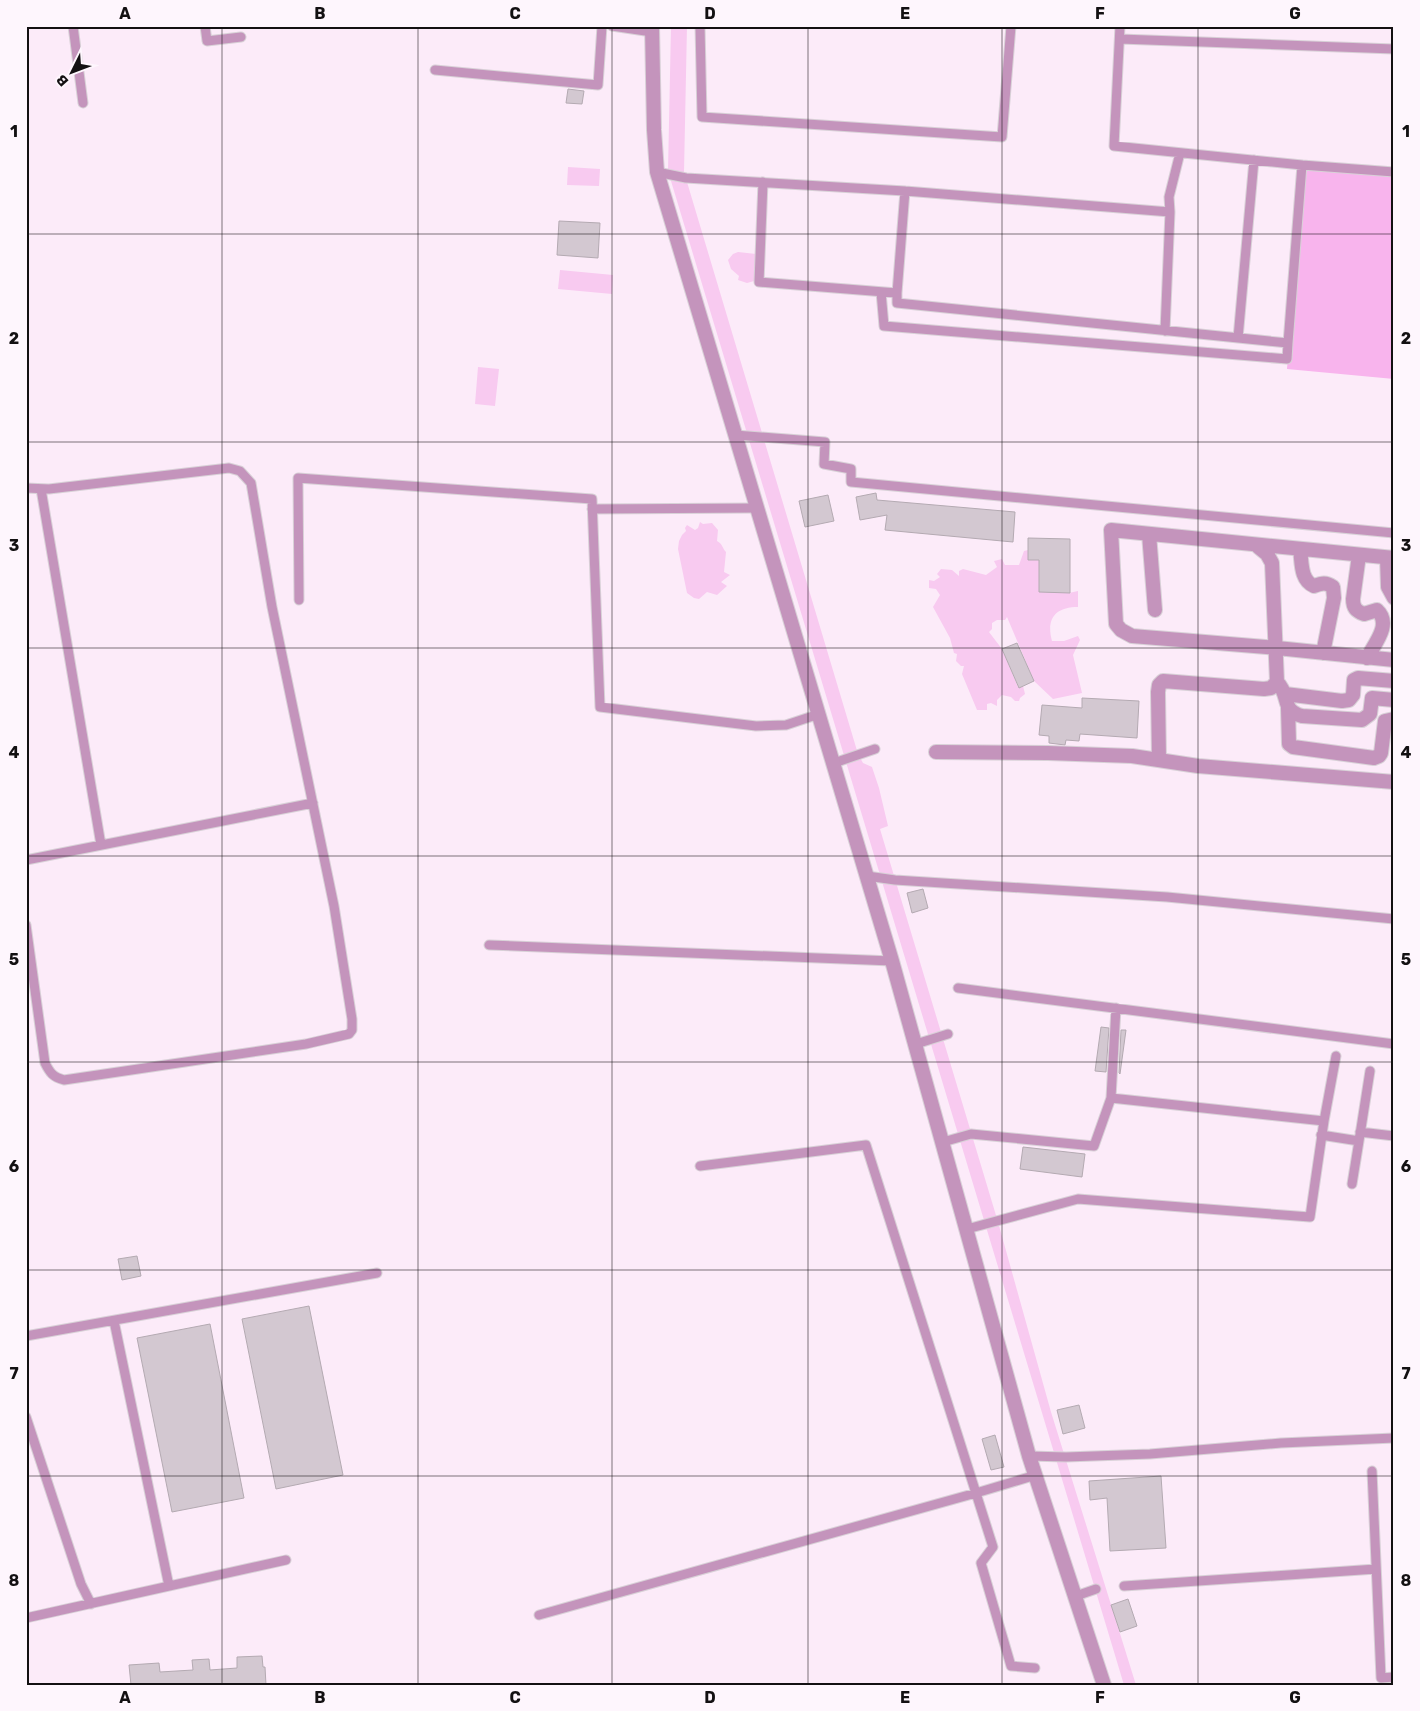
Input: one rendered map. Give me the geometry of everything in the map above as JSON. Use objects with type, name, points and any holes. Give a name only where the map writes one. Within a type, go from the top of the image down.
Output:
[{"type":"street","points":[[652,29],[663,174],[742,436],[757,508],[820,714],[839,761],[874,877],[892,961],[968,1229],[1029,1456],[1104,1685]]},
{"type":"street","points":[[1394,598],[1388,587],[1390,558],[1111,530],[1116,624],[1121,630],[1132,636],[1394,660]]},
{"type":"street","points":[[1149,534],[1155,610]]},
{"type":"street","points":[[1256,545],[1267,554],[1272,563],[1276,648],[1281,688],[1288,708],[1289,744],[1293,747],[1374,758],[1381,753],[1385,721],[1394,719]]},
{"type":"street","points":[[1272,563],[1279,554],[1295,549]]},
{"type":"street","points":[[1295,549],[1308,584],[1314,586],[1322,583],[1333,587],[1334,598],[1323,653]]},
{"type":"street","points":[[1359,555],[1353,606],[1357,611],[1364,614],[1377,610],[1382,615],[1384,622],[1382,632],[1367,658]]},
{"type":"street","points":[[1159,760],[1158,692],[1159,685],[1163,681],[1264,689],[1281,688],[1342,701],[1349,700],[1353,695],[1354,680],[1358,678],[1394,681]]},
{"type":"street","points":[[1288,708],[1293,713],[1302,716],[1362,720],[1370,714],[1372,698],[1394,700]]},
{"type":"street","points":[[936,752],[1132,756],[1198,766],[1394,782]]},
{"type":"lane","points":[[74,26],[83,103]]},
{"type":"lane","points":[[205,26],[207,41],[241,37]]},
{"type":"lane","points":[[434,70],[598,85],[602,26]]},
{"type":"lane","points":[[612,26],[652,29]]},
{"type":"lane","points":[[700,26],[702,117],[1002,137],[1011,26]]},
{"type":"lane","points":[[1120,26],[1114,146],[1302,165],[1394,172]]},
{"type":"lane","points":[[1120,39],[1394,49]]},
{"type":"lane","points":[[1165,331],[1170,212],[1168,197],[1180,153]]},
{"type":"lane","points":[[1238,338],[1254,160]]},
{"type":"lane","points":[[881,292],[884,326],[1287,359],[1302,165]]},
{"type":"lane","points":[[663,174],[686,178],[904,191],[1170,212]]},
{"type":"lane","points":[[762,182],[758,282],[897,293]]},
{"type":"lane","points":[[904,191],[897,303],[1288,342]]},
{"type":"lane","points":[[742,436],[825,442],[824,464],[851,469],[851,482],[1394,533]]},
{"type":"lane","points":[[26,488],[217,469],[234,469],[244,475],[251,483],[272,606],[334,906],[352,1019],[352,1030],[349,1034],[306,1044],[64,1080],[54,1077],[45,1063],[26,924]]},
{"type":"lane","points":[[299,600],[298,478],[592,499],[600,707],[756,726],[786,725],[820,714]]},
{"type":"lane","points":[[41,488],[101,845]]},
{"type":"lane","points":[[592,509],[757,508]]},
{"type":"lane","points":[[839,761],[874,749]]},
{"type":"lane","points":[[26,860],[313,803]]},
{"type":"lane","points":[[874,877],[895,880],[1167,897],[1394,919]]},
{"type":"lane","points":[[489,945],[892,961]]},
{"type":"lane","points":[[958,988],[1394,1044]]},
{"type":"lane","points":[[943,1142],[972,1134],[1094,1146],[1111,1098],[1116,1008]]},
{"type":"lane","points":[[916,1044],[945,1034]]},
{"type":"lane","points":[[968,1229],[1078,1200],[1310,1217],[1321,1135],[1336,1056]]},
{"type":"lane","points":[[1352,1184],[1370,1070]]},
{"type":"lane","points":[[1111,1098],[1324,1122]]},
{"type":"lane","points":[[1321,1135],[1394,1136]]},
{"type":"lane","points":[[700,1166],[866,1145],[992,1547],[981,1562],[1011,1666],[1035,1668]]},
{"type":"lane","points":[[26,1336],[377,1273]]},
{"type":"lane","points":[[114,1321],[169,1586]]},
{"type":"lane","points":[[26,1417],[82,1584],[91,1604]]},
{"type":"lane","points":[[1029,1456],[1066,1457],[1150,1454],[1281,1443],[1394,1438]]},
{"type":"lane","points":[[1372,1471],[1381,1678],[1394,1677]]},
{"type":"lane","points":[[539,1615],[1036,1475]]},
{"type":"lane","points":[[26,1618],[286,1560]]},
{"type":"lane","points":[[1124,1586],[1376,1569]]},
{"type":"lane","points":[[1076,1596],[1096,1589]]},
{"type":"shaded area","points":[[26,26],[1394,26],[1394,1685],[26,1685]]},
{"type":"shaded area","points":[[671,26],[687,26],[684,172],[858,754],[863,763],[872,767],[879,788],[888,826],[880,829],[998,1222],[1051,1412],[1136,1685],[1124,1685],[668,171]]},
{"type":"shaded area","points":[[1302,165],[1394,172],[1394,379],[1287,369]]},
{"type":"shaded area","points":[[568,167],[600,169],[599,186],[567,185]]},
{"type":"shaded area","points":[[738,252],[756,254],[754,281],[747,283],[738,280],[739,276],[731,269],[728,260],[733,254]]},
{"type":"shaded area","points":[[560,270],[613,275],[612,294],[558,289]]},
{"type":"shaded area","points":[[478,367],[499,369],[495,406],[475,404]]},
{"type":"shaded area","points":[[700,522],[703,524],[712,523],[718,530],[717,541],[726,552],[724,572],[730,575],[721,582],[727,586],[717,595],[707,592],[699,599],[687,593],[678,549],[679,541],[686,531],[687,525],[695,530]]},
{"type":"shaded area","points":[[1028,550],[1028,560],[1039,560],[1069,593],[1078,591],[1078,607],[1063,609],[1058,612],[1050,626],[1050,633],[1052,641],[1064,641],[1078,636],[1080,640],[1073,655],[1082,693],[1053,699],[1034,681],[1007,617],[1005,620],[997,620],[992,623],[992,629],[989,632],[1002,649],[1018,687],[1023,686],[1025,694],[1019,701],[1002,695],[997,700],[997,706],[991,703],[987,704],[987,710],[977,710],[962,674],[964,666],[961,666],[956,661],[957,654],[954,653],[950,638],[933,607],[940,595],[936,589],[929,588],[929,580],[934,581],[940,577],[937,574],[941,569],[952,570],[959,576],[959,571],[963,569],[986,575],[997,567],[994,561],[1002,559],[1005,565],[1019,565],[1024,551]]},
{"type":"building","points":[[568,89],[584,91],[582,104],[566,103]]},
{"type":"building","points":[[559,221],[600,223],[598,258],[557,255]]},
{"type":"building","points":[[876,493],[877,500],[1015,512],[1013,542],[885,530],[887,515],[860,520],[856,497]]},
{"type":"building","points":[[828,495],[834,521],[805,527],[799,501]]},
{"type":"building","points":[[1028,538],[1070,539],[1070,593],[1039,592],[1039,560],[1028,560]]},
{"type":"building","points":[[1017,643],[1034,681],[1019,688],[1002,649]]},
{"type":"building","points":[[1082,698],[1139,701],[1137,738],[1080,734],[1079,741],[1066,740],[1065,745],[1049,743],[1049,736],[1039,735],[1042,705],[1082,708]]},
{"type":"building","points":[[923,889],[928,908],[912,913],[907,893]]},
{"type":"building","points":[[1101,1027],[1109,1028],[1106,1072],[1095,1071]]},
{"type":"building","points":[[1121,1030],[1126,1030],[1120,1074],[1119,1073]]},
{"type":"building","points":[[1023,1147],[1085,1154],[1082,1177],[1020,1169]]},
{"type":"building","points":[[137,1256],[141,1276],[122,1280],[118,1259]]},
{"type":"building","points":[[309,1306],[343,1475],[276,1489],[242,1319]]},
{"type":"building","points":[[210,1324],[244,1498],[172,1512],[137,1338]]},
{"type":"building","points":[[1079,1405],[1085,1428],[1063,1434],[1057,1410]]},
{"type":"building","points":[[995,1435],[1004,1467],[991,1470],[982,1439]]},
{"type":"building","points":[[1161,1476],[1166,1548],[1110,1551],[1107,1498],[1090,1500],[1089,1481]]},
{"type":"building","points":[[1128,1599],[1137,1626],[1120,1632],[1111,1605]]},
{"type":"building","points":[[262,1656],[266,1685],[131,1685],[129,1665],[159,1663],[160,1672],[193,1670],[192,1660],[209,1659],[210,1670],[237,1668],[237,1657]]}]
